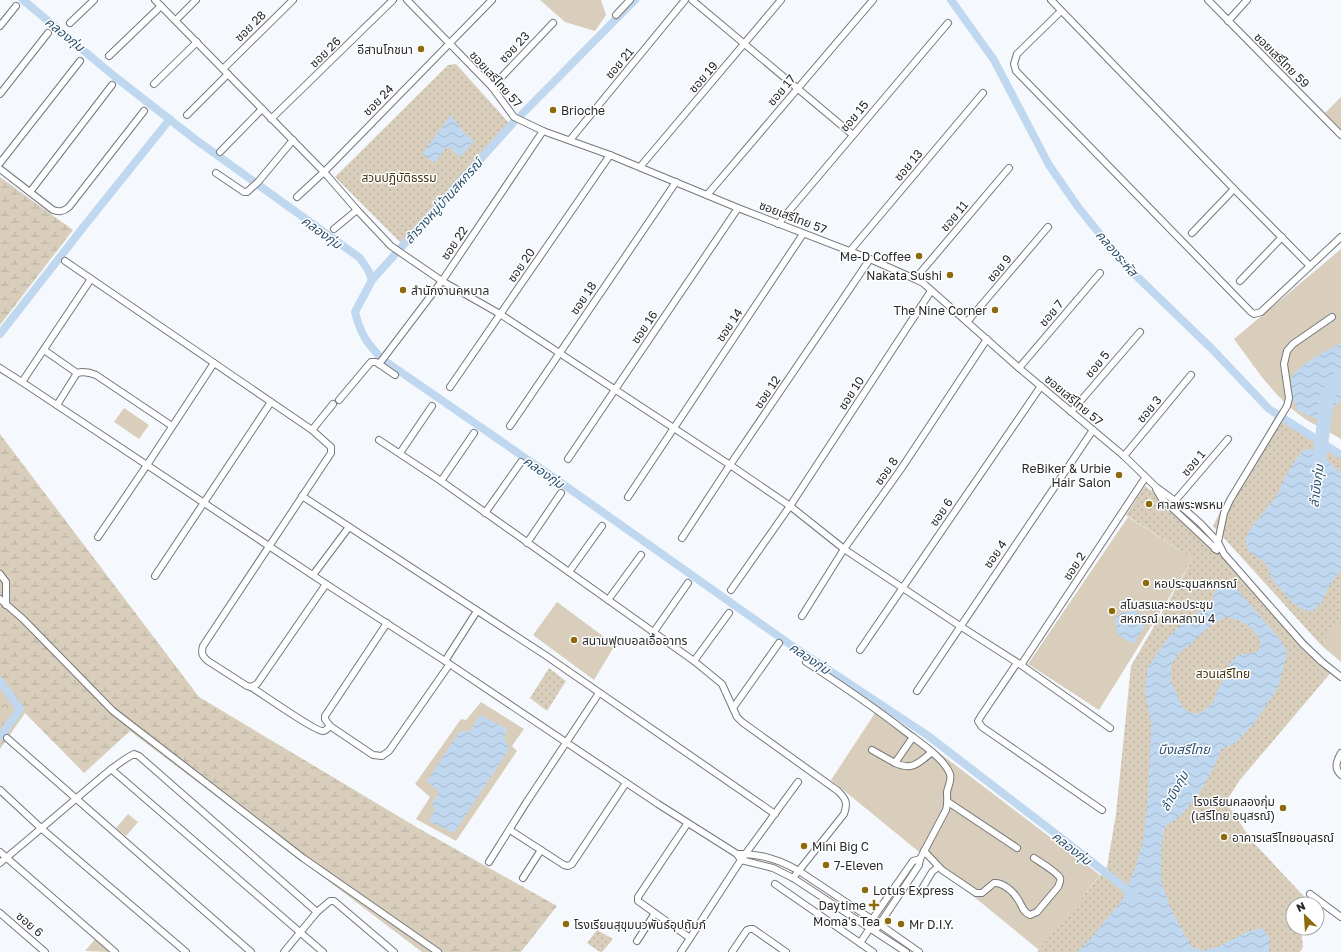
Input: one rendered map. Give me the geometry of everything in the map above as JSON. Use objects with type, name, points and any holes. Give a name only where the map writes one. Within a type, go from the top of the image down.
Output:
[{"type":"street","points":[[70,23],[94,0]]},
{"type":"street","points":[[155,0],[224,68],[228,74],[324,172],[357,210],[392,246],[442,281],[500,314],[730,465],[790,506],[844,549],[1019,664],[1110,728]]},
{"type":"street","points":[[176,20],[196,0]]},
{"type":"street","name":"ซอย 28","points":[[224,68],[293,0]]},
{"type":"street","name":"ซอย 26","points":[[272,119],[393,0]]},
{"type":"street","name":"ซอยเสรีไทย 57","points":[[408,0],[448,44],[492,87],[514,117],[543,131],[610,155],[738,208],[850,251],[915,278],[1124,456],[1145,478],[1175,501],[1204,527],[1218,542],[1224,554],[1303,644],[1341,677]]},
{"type":"street","name":"ซอย 24","points":[[297,198],[492,0]]},
{"type":"street","points":[[616,15],[630,0]]},
{"type":"street","name":"ซอย 21","points":[[570,140],[685,0]]},
{"type":"street","points":[[692,0],[853,135]]},
{"type":"street","name":"ซอย 19","points":[[640,167],[745,45],[781,0]]},
{"type":"street","name":"ซอย 17","points":[[707,195],[873,0]]},
{"type":"street","points":[[1051,0],[1234,190],[1310,266]]},
{"type":"street","name":"ซอยเสรีไทย 59","points":[[1208,0],[1341,136]]},
{"type":"street","points":[[1228,21],[1247,0]]},
{"type":"street","points":[[0,26],[16,6]]},
{"type":"street","points":[[109,56],[161,6]]},
{"type":"street","points":[[1061,11],[1017,54],[1014,64],[1016,71],[1251,312],[1254,314],[1261,312],[1341,237]]},
{"type":"street","name":"ซอย 23","points":[[492,87],[553,23]]},
{"type":"street","name":"ซอย 15","points":[[778,224],[948,23]]},
{"type":"street","points":[[0,94],[48,33]]},
{"type":"street","points":[[154,84],[197,42]]},
{"type":"street","points":[[0,163],[80,61]]},
{"type":"street","points":[[187,116],[228,74]]},
{"type":"street","points":[[30,192],[112,85]]},
{"type":"street","name":"ซอย 13","points":[[850,251],[983,93]]},
{"type":"street","points":[[220,152],[262,109]]},
{"type":"street","points":[[0,169],[53,210],[59,212],[64,211],[69,207],[144,111]]},
{"type":"street","name":"ซอย 22","points":[[381,361],[442,281],[543,131]]},
{"type":"street","points":[[216,173],[245,193],[256,183],[293,140]]},
{"type":"street","name":"ซอย 20","points":[[450,387],[610,155]]},
{"type":"street","name":"ซอย 11","points":[[915,278],[1009,168]]},
{"type":"street","name":"ซอย 18","points":[[510,426],[676,182]]},
{"type":"street","points":[[1192,233],[1234,190]]},
{"type":"street","name":"ซอย 16","points":[[568,459],[738,208]]},
{"type":"street","points":[[334,229],[357,210]]},
{"type":"street","name":"ซอย 9","points":[[967,322],[1048,227]]},
{"type":"street","name":"ซอย 14","points":[[628,497],[803,234]]},
{"type":"street","points":[[1240,281],[1282,237]]},
{"type":"street","name":"ซอย 12","points":[[682,538],[870,259]]},
{"type":"street","points":[[65,260],[91,280],[312,430],[331,447],[331,453],[203,646],[201,652],[204,658],[208,661],[320,731],[326,730],[330,726]]},
{"type":"street","name":"ซอย 7","points":[[1019,368],[1100,273]]},
{"type":"street","points":[[22,382],[91,280]]},
{"type":"street","name":"ซอย 10","points":[[731,590],[790,506],[932,291]]},
{"type":"street","points":[[1215,549],[1218,542],[1224,513],[1230,500],[1287,406],[1289,398],[1284,364],[1287,351],[1293,344],[1332,317]]},
{"type":"street","name":"ซอย 5","points":[[1071,412],[1140,332]]},
{"type":"street","name":"ซอย 8","points":[[802,616],[844,549],[901,469],[987,339]]},
{"type":"street","points":[[44,350],[77,373]]},
{"type":"street","points":[[312,430],[371,362],[381,361],[395,375]]},
{"type":"street","points":[[98,536],[214,363]]},
{"type":"street","points":[[0,368],[387,623],[566,744],[688,824],[737,854],[742,860],[773,868],[793,878],[906,952]]},
{"type":"street","points":[[57,405],[77,373],[82,371],[88,372],[96,375],[172,426]]},
{"type":"street","name":"ซอย 3","points":[[1124,456],[1191,375]]},
{"type":"street","name":"ซอย 6","points":[[860,650],[1041,386]]},
{"type":"street","points":[[155,576],[271,402]]},
{"type":"street","points":[[400,453],[432,406]]},
{"type":"street","name":"ซอย 4","points":[[917,691],[1093,430]]},
{"type":"street","points":[[441,481],[474,433]]},
{"type":"street","name":"ซอย 1","points":[[1175,501],[1228,439]]},
{"type":"street","points":[[379,440],[441,481],[653,633],[694,660],[722,684],[737,717],[742,722],[838,791],[845,798],[847,807],[844,814],[793,878]]},
{"type":"street","points":[[485,513],[521,462]]},
{"type":"street","name":"ซอย 2","points":[[1102,810],[982,727],[978,721],[1019,664],[1145,478]]},
{"type":"street","name":"ซอยเสรีไทย 57","points":[[1156,487],[1162,498],[1169,505],[1215,549],[1224,554]]},
{"type":"street","points":[[527,543],[561,493]]},
{"type":"street","points":[[302,496],[545,655],[775,814]]},
{"type":"street","points":[[569,572],[602,526]]},
{"type":"street","points":[[312,575],[349,527]]},
{"type":"street","points":[[608,600],[641,554]]},
{"type":"street","points":[[0,574],[6,582],[6,605]]},
{"type":"street","points":[[653,633],[688,583]]},
{"type":"street","points":[[251,687],[257,684],[326,584]]},
{"type":"street","points":[[0,599],[23,619],[112,711],[303,858],[438,952]]},
{"type":"street","points":[[387,623],[325,716],[326,722],[330,726],[373,755],[382,756],[389,751],[447,663],[477,611]]},
{"type":"street","points":[[694,660],[729,613]]},
{"type":"street","points":[[733,708],[779,643]]},
{"type":"street","points":[[806,662],[872,706],[913,737],[932,752],[950,774],[946,810],[920,859],[920,865],[879,924],[871,928],[860,943]]},
{"type":"street","points":[[489,862],[599,693]]},
{"type":"street","points":[[895,763],[913,737]]},
{"type":"street","points":[[7,738],[251,952]]},
{"type":"street","points":[[872,750],[903,767],[909,767],[922,761],[932,752]]},
{"type":"street","points":[[0,863],[111,770],[134,754],[139,756],[318,912]]},
{"type":"street","points":[[1341,754],[1336,764],[1336,768],[1341,775]]},
{"type":"street","points":[[111,770],[324,952]]},
{"type":"street","points":[[681,952],[742,860],[798,782]]},
{"type":"street","points":[[510,830],[564,865],[568,866],[572,864],[626,783]]},
{"type":"street","points":[[0,790],[42,829],[186,952]]},
{"type":"street","points":[[948,802],[1017,848]]},
{"type":"street","points":[[688,824],[638,897],[638,901],[690,938]]},
{"type":"street","points":[[523,878],[541,850]]},
{"type":"street","points":[[924,851],[938,867],[976,893],[982,892],[994,883],[1001,884],[1015,895],[1023,910],[1030,915],[1037,912],[1060,883],[1060,878],[1057,875],[1034,858]]},
{"type":"street","points":[[0,852],[115,952]]},
{"type":"street","points":[[737,854],[747,853],[777,860],[799,871],[919,952]]},
{"type":"street","points":[[871,928],[872,919],[913,861],[920,859]]},
{"type":"street","points":[[920,892],[932,872],[938,867]]},
{"type":"street","points":[[775,884],[873,952]]},
{"type":"street","points":[[896,887],[902,892]]},
{"type":"street","points":[[284,952],[326,903],[334,901],[394,952]]},
{"type":"street","points":[[842,909],[846,902]]},
{"type":"street","points":[[1325,908],[1341,917]]},
{"type":"street","name":"ซอย 6","points":[[0,913],[45,952]]},
{"type":"street","points":[[637,941],[655,913]]},
{"type":"street","points":[[732,952],[747,930],[750,929],[753,929],[785,952]]},
{"type":"green space","points":[[540,0],[601,0],[606,15],[595,31],[565,22]]},
{"type":"green space","name":"สวนปฏิบัติธรรม","points":[[456,64],[510,124],[445,193],[401,243],[335,177],[448,65]]},
{"type":"green space","points":[[1341,97],[1341,129],[1325,113]]},
{"type":"green space","points":[[0,177],[73,230],[0,325]]},
{"type":"green space","points":[[1341,249],[1341,439],[1306,419],[1291,408],[1264,380],[1234,339]]},
{"type":"green space","points":[[124,408],[149,425],[139,439],[114,422]]},
{"type":"green space","points":[[1275,417],[1341,459],[1341,616],[1321,645],[1213,526]]},
{"type":"green space","points":[[0,434],[199,697],[418,828],[557,906],[521,952],[422,952],[130,731],[84,773],[25,713],[25,709],[0,677]]},
{"type":"green space","name":"สวนเสรีไทย","points":[[1145,486],[1186,518],[1225,554],[1333,670],[1239,781],[1226,802],[1252,841],[1304,896],[1285,896],[1285,936],[1302,936],[1303,947],[1300,952],[1037,952],[1107,867],[1116,814],[1131,666],[1193,559],[1126,515]]},
{"type":"green space","name":"สโมสรและหอประชุม สหกรณ์ เคหสถาน 4","points":[[1128,517],[1193,559],[1099,710],[1028,664]]},
{"type":"green space","name":"สนามฟุตบอลเอื้ออาทร","points":[[557,602],[615,645],[594,680],[533,635]]},
{"type":"green space","points":[[1341,616],[1341,662],[1321,645]]},
{"type":"green space","points":[[549,668],[566,681],[547,711],[530,698]]},
{"type":"green space","points":[[0,677],[25,709],[25,713],[0,749]]},
{"type":"green space","points":[[481,702],[524,729],[512,746],[517,751],[456,841],[416,819],[430,797],[415,784],[461,719],[466,720]]},
{"type":"green space","points":[[879,707],[1100,875],[1039,950],[831,780]]},
{"type":"green space","points":[[128,814],[138,822],[126,836],[116,828]]},
{"type":"green space","points":[[597,930],[613,939],[602,952],[587,943]]},
{"type":"green space","points":[[96,938],[112,952],[85,951]]},
{"type":"water","points":[[451,115],[465,134],[474,141],[460,157],[447,147],[434,163],[422,154]]},
{"type":"water","points":[[1341,343],[1341,401],[1317,419],[1298,411],[1291,390],[1292,377],[1307,362]]},
{"type":"water","points":[[1305,449],[1316,450],[1341,473],[1341,569],[1328,588],[1321,604],[1312,611],[1303,610],[1292,602],[1271,578],[1269,569],[1264,561],[1250,552],[1246,545],[1246,538],[1249,531],[1277,495],[1286,475]]},
{"type":"water","name":"บึงเสรีไทย","points":[[1224,580],[1232,583],[1282,642],[1287,653],[1278,688],[1254,723],[1236,743],[1221,749],[1215,765],[1192,802],[1181,815],[1165,826],[1161,847],[1161,880],[1170,907],[1191,946],[1203,951],[1218,947],[1247,932],[1262,928],[1269,937],[1269,952],[1077,952],[1093,936],[1122,900],[1134,871],[1143,842],[1148,798],[1151,724],[1145,692],[1148,667],[1167,639],[1180,625],[1212,602],[1219,581]],"holes":[[[1227,617],[1232,618],[1253,630],[1261,644],[1257,652],[1238,655],[1229,664],[1224,680],[1217,691],[1213,703],[1199,714],[1189,712],[1183,708],[1171,681],[1171,665],[1180,652],[1190,645],[1212,624]]]},
{"type":"water","points":[[1135,611],[1149,619],[1133,644],[1118,635],[1115,623],[1116,617],[1122,612]]},
{"type":"water","points":[[480,715],[507,729],[504,738],[509,749],[454,833],[429,821],[435,810],[432,804],[439,792],[427,781],[459,732],[470,731]]},
{"type":"waterway","name":"คลองกุ่ม","points":[[23,0],[114,76],[196,140],[360,258],[368,270],[372,280],[355,312],[365,338],[382,359],[560,482],[788,643],[927,735],[1134,895]]},
{"type":"waterway","name":"ลำรางหมู่บ้านสหกรณ์","points":[[522,114],[635,0]]},
{"type":"waterway","name":"คลองระหัส","points":[[951,0],[994,60],[1049,165],[1078,207],[1125,265],[1212,349],[1269,409],[1341,455]]},
{"type":"waterway","points":[[0,334],[170,119]]},
{"type":"waterway","name":"ลำรางหมู่บ้านสหกรณ์","points":[[372,280],[513,123]]},
{"type":"waterway","name":"ลำบึงกุ่ม","points":[[1318,472],[1327,396],[1341,375]]},
{"type":"waterway","points":[[0,681],[20,709],[0,737]]},
{"type":"place","name":"อีสานโภชนา","points":[[421,49]]},
{"type":"place","name":"Brioche","points":[[553,110]]},
{"type":"place","name":"Me-D Coffee","points":[[919,256]]},
{"type":"place","name":"Nakata Sushi","points":[[950,275]]},
{"type":"place","name":"สำนักงานคหบาล","points":[[403,290]]},
{"type":"place","name":"The Nine Corner","points":[[995,310]]},
{"type":"place","name":"ReBiker & Urbie Hair Salon","points":[[1119,475]]},
{"type":"place","name":"ศาลพระพรหม","points":[[1149,504]]},
{"type":"place","name":"หอประชุมสหกรณ์","points":[[1146,583]]},
{"type":"place","name":"สโมสรและหอประชุม สหกรณ์ เคหสถาน 4","points":[[1112,611]]},
{"type":"place","name":"สนามฟุตบอลเอื้ออาทร","points":[[574,640]]},
{"type":"place","name":"โรงเรียนคลองกุ่ม (เสรีไทย อนุสรณ์)","points":[[1283,808]]},
{"type":"place","name":"อาคารเสรีไทยอนุสรณ์","points":[[1224,837]]},
{"type":"place","name":"Mini Big C","points":[[804,846]]},
{"type":"place","name":"7-Eleven","points":[[826,865]]},
{"type":"place","name":"Lotus Express","points":[[865,890]]},
{"type":"place","name":"Daytime","points":[[874,905]]},
{"type":"place","name":"Moma's Tea","points":[[888,921]]},
{"type":"place","name":"โรงเรียนสุขุมนวพันธ์อุปถัมภ์","points":[[566,924]]},
{"type":"place","name":"Mr D.I.Y.","points":[[901,924]]}]
